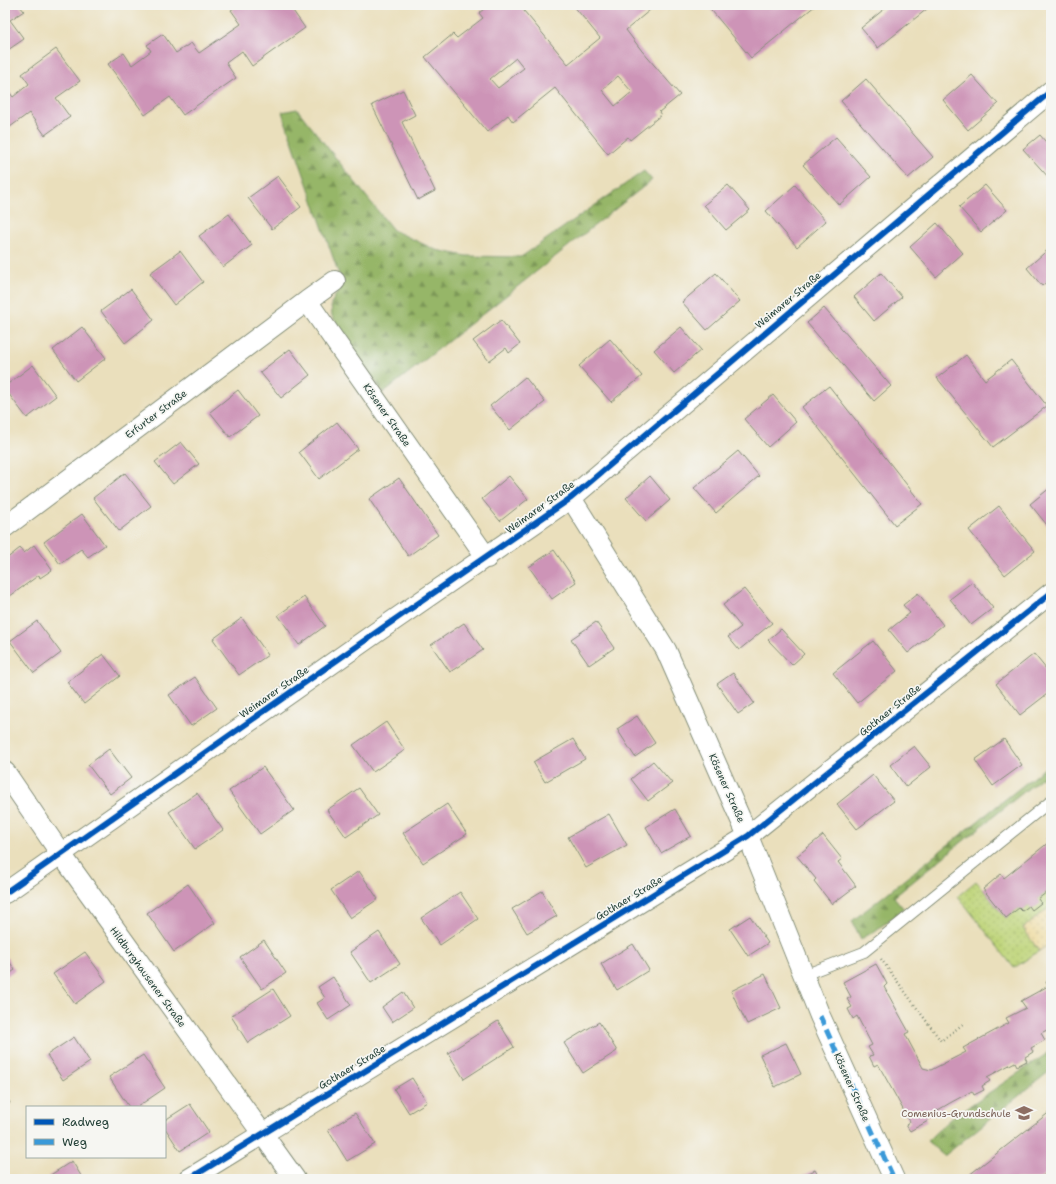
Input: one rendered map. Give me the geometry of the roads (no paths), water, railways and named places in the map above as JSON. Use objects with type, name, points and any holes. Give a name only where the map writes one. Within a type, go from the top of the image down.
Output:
[{"type":"street","name":"Weimarer Straße","points":[[5,893],[384,627],[487,558],[571,498],[1051,91]]},
{"type":"street","points":[[307,301],[335,281]]},
{"type":"street","name":"Kösener Straße","points":[[307,301],[487,558]]},
{"type":"street","name":"Erfurter Straße","points":[[5,527],[307,301]]},
{"type":"street","name":"Kösener Straße","points":[[571,498],[666,650],[748,836],[820,1016],[894,1179]]},
{"type":"street","name":"Gothaer Straße","points":[[189,1179],[748,836],[1051,593]]},
{"type":"street","name":"Hildburghausener Straße","points":[[5,772],[60,854],[295,1179]]},
{"type":"lane","points":[[804,975],[864,952],[1051,801]]},
{"type":"place","name":"Comenius-Grundschule","points":[[1024,1113]]}]
